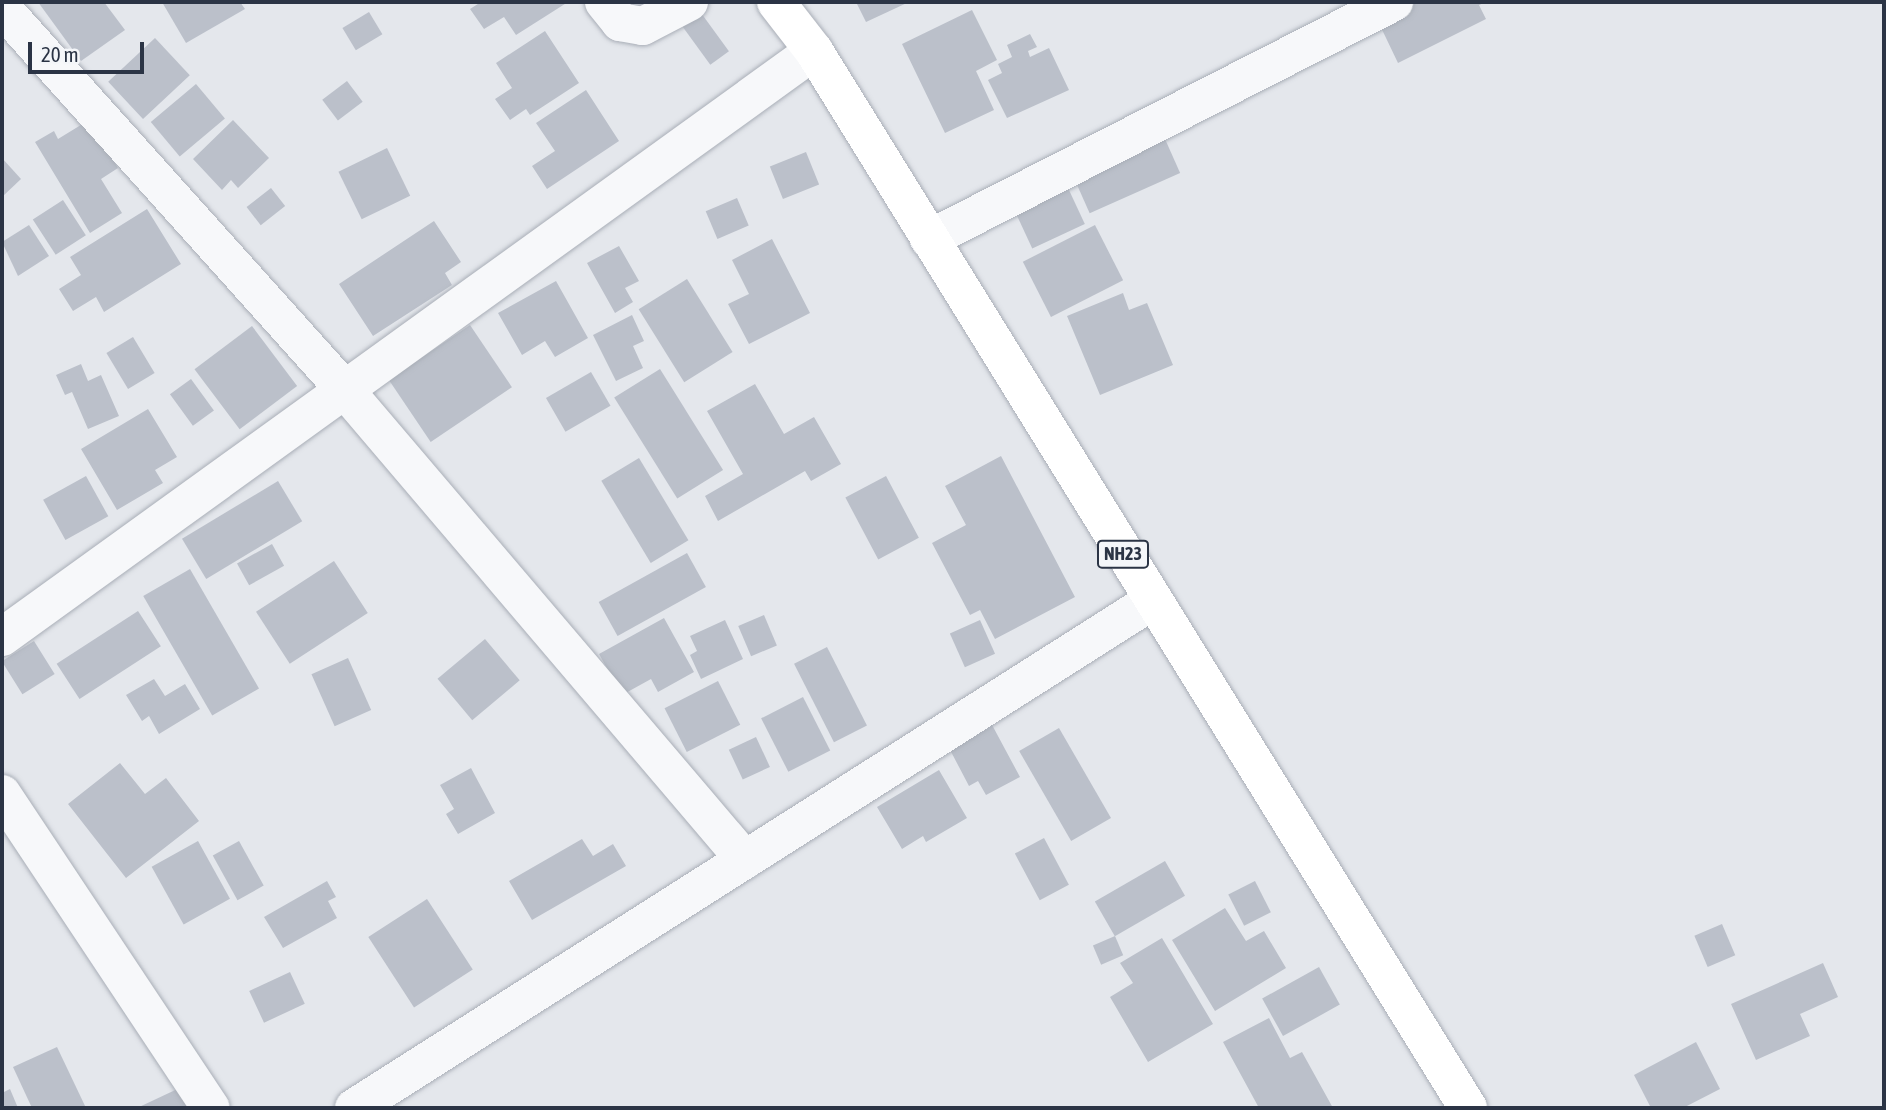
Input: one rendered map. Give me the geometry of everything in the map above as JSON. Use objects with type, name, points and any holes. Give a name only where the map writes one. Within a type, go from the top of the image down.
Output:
[{"type":"highway","name":"NH23","points":[[776,2],[814,51],[1468,1108]]},
{"type":"street","points":[[604,2],[620,22],[643,26],[689,2]]},
{"type":"street","points":[[929,239],[1394,2]]},
{"type":"street","points":[[2,8],[345,390],[745,860]]},
{"type":"street","points":[[2,637],[814,51]]},
{"type":"street","points":[[354,1108],[1152,601]]},
{"type":"street","points":[[2,794],[211,1108]]},
{"type":"building","points":[[38,2],[104,2],[125,30],[81,61]]},
{"type":"building","points":[[162,2],[240,2],[245,9],[186,43]]},
{"type":"building","points":[[481,2],[568,2],[516,35],[504,17],[484,29],[470,9]]},
{"type":"building","points":[[856,2],[909,2],[866,22]]},
{"type":"building","points":[[1403,2],[1486,2],[1479,5],[1486,19],[1398,63],[1375,15]]},
{"type":"building","points":[[696,6],[729,51],[710,65],[677,20]]},
{"type":"building","points":[[972,10],[997,60],[976,71],[994,110],[945,133],[902,44]]},
{"type":"building","points":[[369,12],[382,34],[356,50],[342,28]]},
{"type":"building","points":[[545,31],[579,83],[530,115],[526,109],[510,120],[495,99],[512,88],[496,63]]},
{"type":"building","points":[[1030,34],[1037,47],[1028,51],[1030,57],[1049,48],[1069,90],[1007,118],[988,80],[1002,73],[998,64],[1012,57],[1007,45]]},
{"type":"building","points":[[155,38],[190,75],[143,119],[108,82]]},
{"type":"building","points":[[347,81],[363,102],[338,120],[322,100]]},
{"type":"building","points":[[196,84],[225,118],[180,156],[151,122]]},
{"type":"building","points":[[586,90],[619,141],[547,189],[532,166],[555,151],[536,123]]},
{"type":"building","points":[[89,120],[118,168],[101,179],[122,213],[90,233],[35,142],[54,131],[58,139]]},
{"type":"building","points":[[233,120],[269,158],[238,188],[231,180],[222,190],[193,159]]},
{"type":"building","points":[[1161,130],[1180,173],[1090,213],[1071,170]]},
{"type":"building","points":[[387,148],[410,196],[362,219],[338,172]]},
{"type":"building","points":[[806,152],[819,184],[783,199],[770,167]]},
{"type":"building","points":[[2,158],[21,179],[2,197]]},
{"type":"building","points":[[1062,175],[1085,224],[1032,248],[1009,200]]},
{"type":"building","points":[[271,188],[285,206],[261,225],[247,207]]},
{"type":"building","points":[[737,198],[749,226],[717,239],[706,211]]},
{"type":"building","points":[[63,200],[86,235],[56,255],[33,220]]},
{"type":"building","points":[[147,209],[181,264],[104,312],[96,297],[73,311],[59,289],[81,275],[70,257]]},
{"type":"building","points":[[434,221],[461,262],[445,273],[452,285],[373,336],[339,284]]},
{"type":"building","points":[[29,225],[49,256],[18,276],[2,242]]},
{"type":"building","points":[[1095,225],[1123,280],[1051,317],[1023,262]]},
{"type":"building","points":[[772,239],[810,313],[749,344],[728,304],[749,294],[732,260]]},
{"type":"building","points":[[619,246],[639,281],[625,288],[633,302],[615,313],[587,263]]},
{"type":"building","points":[[687,279],[733,352],[684,382],[639,309]]},
{"type":"building","points":[[556,281],[588,338],[555,357],[545,341],[522,355],[498,313]]},
{"type":"building","points":[[1123,293],[1129,310],[1147,303],[1173,365],[1100,395],[1067,316]]},
{"type":"building","points":[[632,315],[644,341],[633,346],[643,368],[616,381],[593,335]]},
{"type":"building","points":[[470,325],[512,387],[431,442],[389,380]]},
{"type":"building","points":[[252,326],[297,386],[240,429],[194,369]]},
{"type":"building","points":[[133,337],[155,373],[128,389],[106,353]]},
{"type":"building","points":[[81,364],[88,381],[101,375],[119,416],[88,429],[72,392],[65,395],[56,375]]},
{"type":"building","points":[[660,369],[723,470],[677,499],[614,398]]},
{"type":"building","points":[[591,372],[610,406],[565,432],[546,398]]},
{"type":"building","points":[[191,379],[214,411],[193,426],[170,394]]},
{"type":"building","points":[[755,384],[784,434],[814,417],[841,464],[811,481],[805,471],[718,521],[705,496],[743,474],[707,411]]},
{"type":"building","points":[[148,409],[177,457],[155,470],[163,483],[117,510],[81,449]]},
{"type":"building","points":[[1001,456],[1075,597],[995,639],[980,610],[970,615],[932,543],[966,525],[945,486]]},
{"type":"building","points":[[639,458],[688,540],[651,563],[601,481]]},
{"type":"building","points":[[86,476],[108,516],[65,540],[43,500]]},
{"type":"building","points":[[886,476],[919,538],[878,559],[845,498]]},
{"type":"building","points":[[278,481],[302,521],[206,579],[182,539]]},
{"type":"building","points":[[272,544],[284,566],[249,585],[237,563]]},
{"type":"building","points":[[687,553],[706,587],[618,636],[599,602]]},
{"type":"building","points":[[334,561],[368,613],[290,664],[256,612]]},
{"type":"building","points":[[190,569],[259,689],[212,716],[143,596]]},
{"type":"building","points":[[138,611],[161,646],[80,699],[57,664]]},
{"type":"building","points":[[764,615],[777,645],[751,656],[738,626]]},
{"type":"building","points":[[664,618],[694,672],[658,692],[651,679],[622,695],[599,654]]},
{"type":"building","points":[[725,620],[743,659],[701,679],[690,655],[697,651],[690,636]]},
{"type":"building","points":[[980,620],[995,654],[965,667],[950,633]]},
{"type":"building","points":[[485,639],[520,680],[472,720],[438,679]]},
{"type":"building","points":[[34,641],[55,674],[22,694],[2,661]]},
{"type":"building","points":[[827,647],[867,725],[834,742],[794,664]]},
{"type":"building","points":[[348,658],[371,710],[335,726],[311,674]]},
{"type":"building","points":[[154,679],[165,696],[185,684],[200,709],[159,734],[149,716],[142,721],[126,695]]},
{"type":"building","points":[[718,681],[740,725],[687,752],[665,708]]},
{"type":"building","points":[[803,697],[830,750],[788,772],[761,718]]},
{"type":"building","points":[[991,723],[1020,777],[986,795],[978,781],[969,786],[948,746]]},
{"type":"building","points":[[1059,728],[1111,818],[1071,841],[1019,751]]},
{"type":"building","points":[[756,737],[770,767],[743,780],[729,750]]},
{"type":"building","points":[[120,763],[145,794],[166,778],[199,821],[126,878],[68,804]]},
{"type":"building","points":[[471,768],[495,813],[458,834],[446,814],[454,809],[440,785]]},
{"type":"building","points":[[939,770],[967,818],[926,842],[923,836],[902,849],[877,807]]},
{"type":"building","points":[[1044,838],[1069,885],[1040,900],[1015,853]]},
{"type":"building","points":[[582,839],[593,856],[613,844],[626,866],[532,920],[509,881]]},
{"type":"building","points":[[198,841],[230,899],[184,924],[152,867]]},
{"type":"building","points":[[239,841],[264,886],[237,900],[213,856]]},
{"type":"building","points":[[1165,861],[1185,896],[1115,936],[1095,901]]},
{"type":"building","points":[[327,881],[336,897],[328,901],[337,918],[283,948],[264,917]]},
{"type":"building","points":[[1255,881],[1271,912],[1244,926],[1228,895]]},
{"type":"building","points":[[427,899],[473,969],[414,1008],[368,937]]},
{"type":"building","points":[[1225,908],[1246,941],[1264,931],[1286,968],[1215,1011],[1172,940]]},
{"type":"building","points":[[1722,924],[1735,955],[1708,967],[1694,936]]},
{"type":"building","points":[[1115,936],[1123,955],[1101,965],[1093,945]]},
{"type":"building","points":[[1162,938],[1213,1024],[1148,1062],[1110,997],[1133,983],[1120,963]]},
{"type":"building","points":[[1823,963],[1838,997],[1800,1014],[1810,1036],[1756,1060],[1731,1004]]},
{"type":"building","points":[[1319,967],[1340,1005],[1283,1036],[1262,999]]},
{"type":"building","points":[[290,972],[305,1004],[264,1023],[249,991]]},
{"type":"building","points":[[1269,1018],[1290,1058],[1302,1052],[1333,1108],[1259,1108],[1223,1042]]},
{"type":"building","points":[[1696,1042],[1720,1089],[1683,1108],[1651,1108],[1634,1075]]},
{"type":"building","points":[[57,1047],[86,1108],[32,1108],[13,1067]]},
{"type":"building","points":[[188,1084],[200,1108],[137,1108]]},
{"type":"building","points":[[10,1089],[18,1108],[2,1108],[2,1093]]}]
